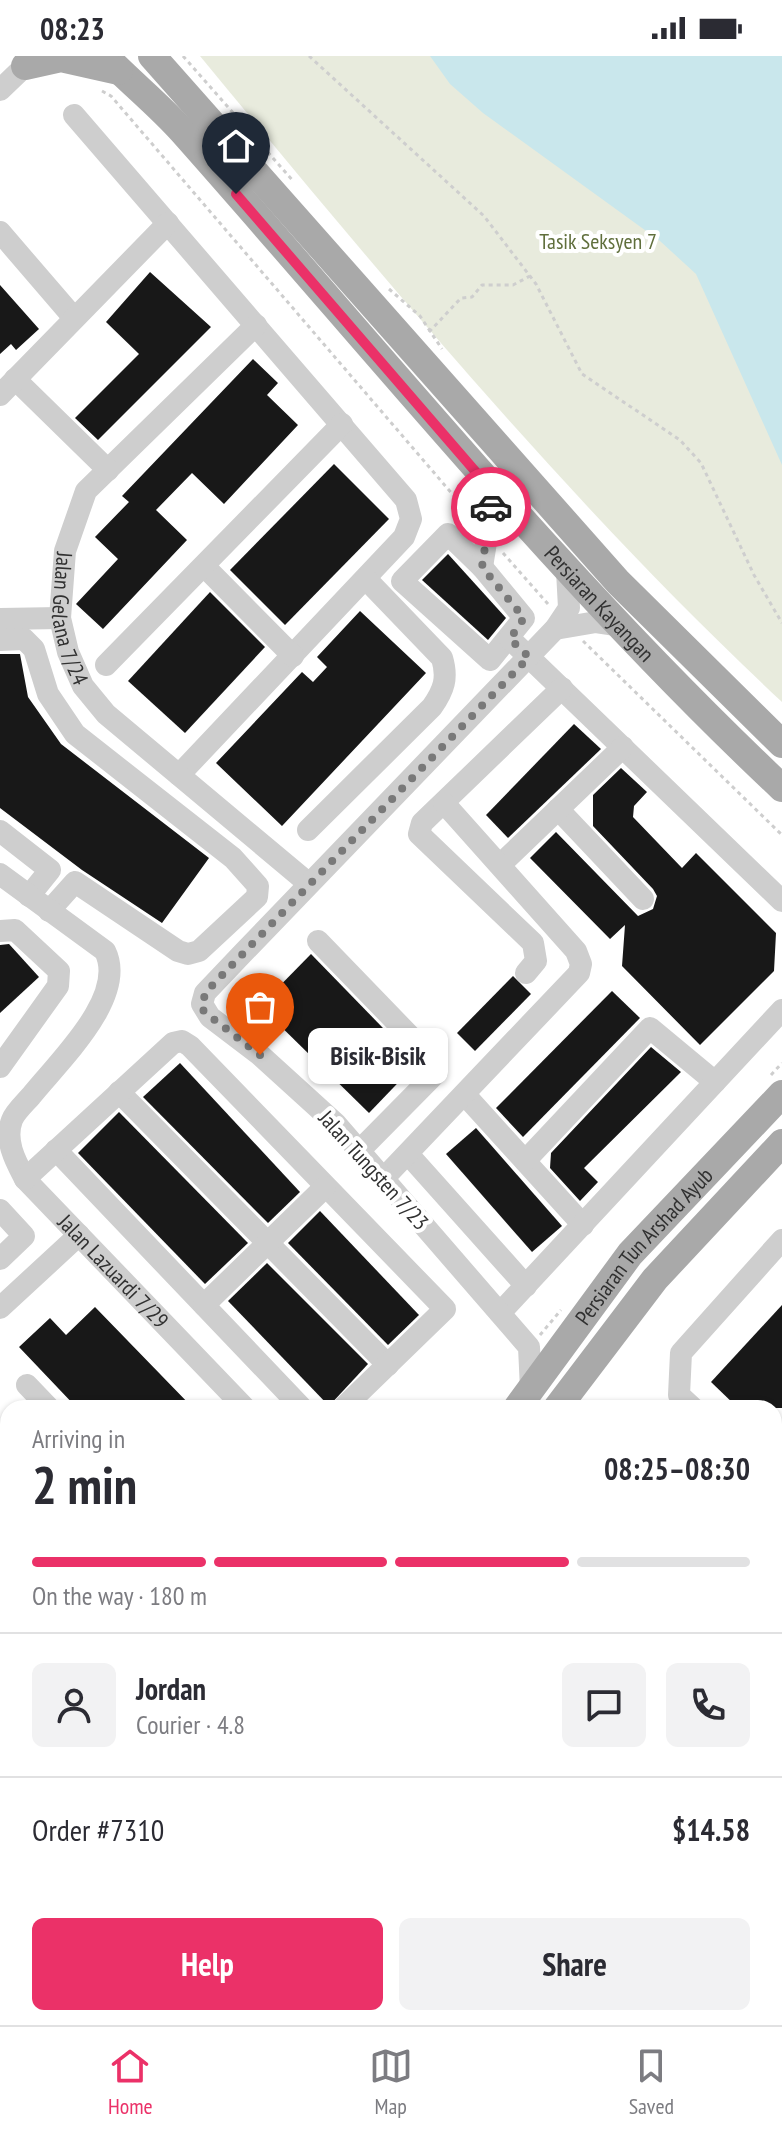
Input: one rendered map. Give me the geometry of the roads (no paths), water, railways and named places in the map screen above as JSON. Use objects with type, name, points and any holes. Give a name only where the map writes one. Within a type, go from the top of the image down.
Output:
[{"type":"main road","name":"Persiaran Kayangan","points":[[152,56],[618,582],[782,744]]},
{"type":"main road","points":[[28,61],[61,58],[117,61]]},
{"type":"main road","name":"Persiaran Kayangan","points":[[117,61],[157,91],[180,129],[494,493],[616,625],[782,788]]},
{"type":"main road","name":"Persiaran Tun Arshad Ayub","points":[[524,1398],[630,1254],[782,1094]]},
{"type":"main road","name":"Persiaran Tun Arshad Ayub","points":[[563,1400],[655,1279],[782,1143]]},
{"type":"street","points":[[0,90],[28,61]]},
{"type":"street","points":[[74,115],[406,500],[411,519],[404,537],[366,579],[179,775]]},
{"type":"street","points":[[108,470],[8,387],[168,223]]},
{"type":"street","points":[[0,232],[74,318]]},
{"type":"street","name":"Jalan Gelana 7/24","points":[[256,325],[86,491],[65,551],[60,618],[68,652],[83,686],[106,714],[308,883]]},
{"type":"street","points":[[106,665],[342,424]]},
{"type":"street","points":[[482,567],[494,493]]},
{"type":"street","points":[[448,534],[482,567],[524,618],[495,658],[486,659],[402,581],[448,534]]},
{"type":"street","points":[[204,566],[293,656]]},
{"type":"street","points":[[567,571],[569,608],[562,625],[596,622],[616,625]]},
{"type":"street","points":[[308,830],[432,707],[443,691],[446,674],[442,658],[366,579]]},
{"type":"street","points":[[0,619],[60,618]]},
{"type":"street","name":"Jalan Tungsten 7/23","points":[[529,1347],[359,1151],[295,1085],[202,1009],[205,993],[308,883],[562,625]]},
{"type":"street","points":[[0,640],[24,639],[34,649],[48,694],[75,734],[233,858],[258,886],[257,897],[199,951],[188,954],[75,882],[49,911]]},
{"type":"street","points":[[510,639],[782,901]]},
{"type":"street","points":[[526,973],[536,961],[533,943],[419,834],[422,823],[562,688]]},
{"type":"street","points":[[501,864],[623,747]]},
{"type":"street","points":[[383,1179],[466,1096],[579,973],[581,964],[576,951],[444,803]]},
{"type":"street","points":[[558,809],[643,899]]},
{"type":"street","points":[[0,831],[50,870],[29,896]]},
{"type":"street","points":[[0,874],[105,951],[111,970],[100,1009],[6,1114]]},
{"type":"street","points":[[0,931],[15,930],[59,971],[58,986],[0,1067]]},
{"type":"street","points":[[318,941],[437,1064],[437,1072],[359,1151]]},
{"type":"street","points":[[500,1313],[782,1010]]},
{"type":"street","points":[[525,1161],[650,1028],[715,1082]]},
{"type":"street","points":[[206,1060],[232,1033]]},
{"type":"street","points":[[25,1179],[173,1043],[182,1041],[206,1060],[445,1309],[351,1400]]},
{"type":"street","points":[[119,1092],[388,1365]]},
{"type":"street","points":[[466,1096],[583,1225]]},
{"type":"street","name":"Jalan Lazuardi 7/29","points":[[6,1114],[10,1146],[25,1179],[237,1400]]},
{"type":"street","points":[[56,1150],[294,1400]]},
{"type":"street","points":[[408,1154],[526,1286]]},
{"type":"street","points":[[204,1305],[325,1187]]},
{"type":"street","points":[[0,1210],[24,1236],[0,1259]]},
{"type":"street","points":[[0,1308],[79,1235]]},
{"type":"street","points":[[686,1400],[681,1353],[782,1240]]},
{"type":"street","points":[[524,1398],[529,1347],[565,1342]]},
{"type":"street","points":[[27,1385],[41,1400]]},
{"type":"water","name":"Tasik Seksyen 7","points":[[430,56],[782,56],[782,465],[696,274],[660,241],[483,113],[450,84]]},
{"type":"place","name":"Bisik-Bisik","points":[[260,1055]]}]
